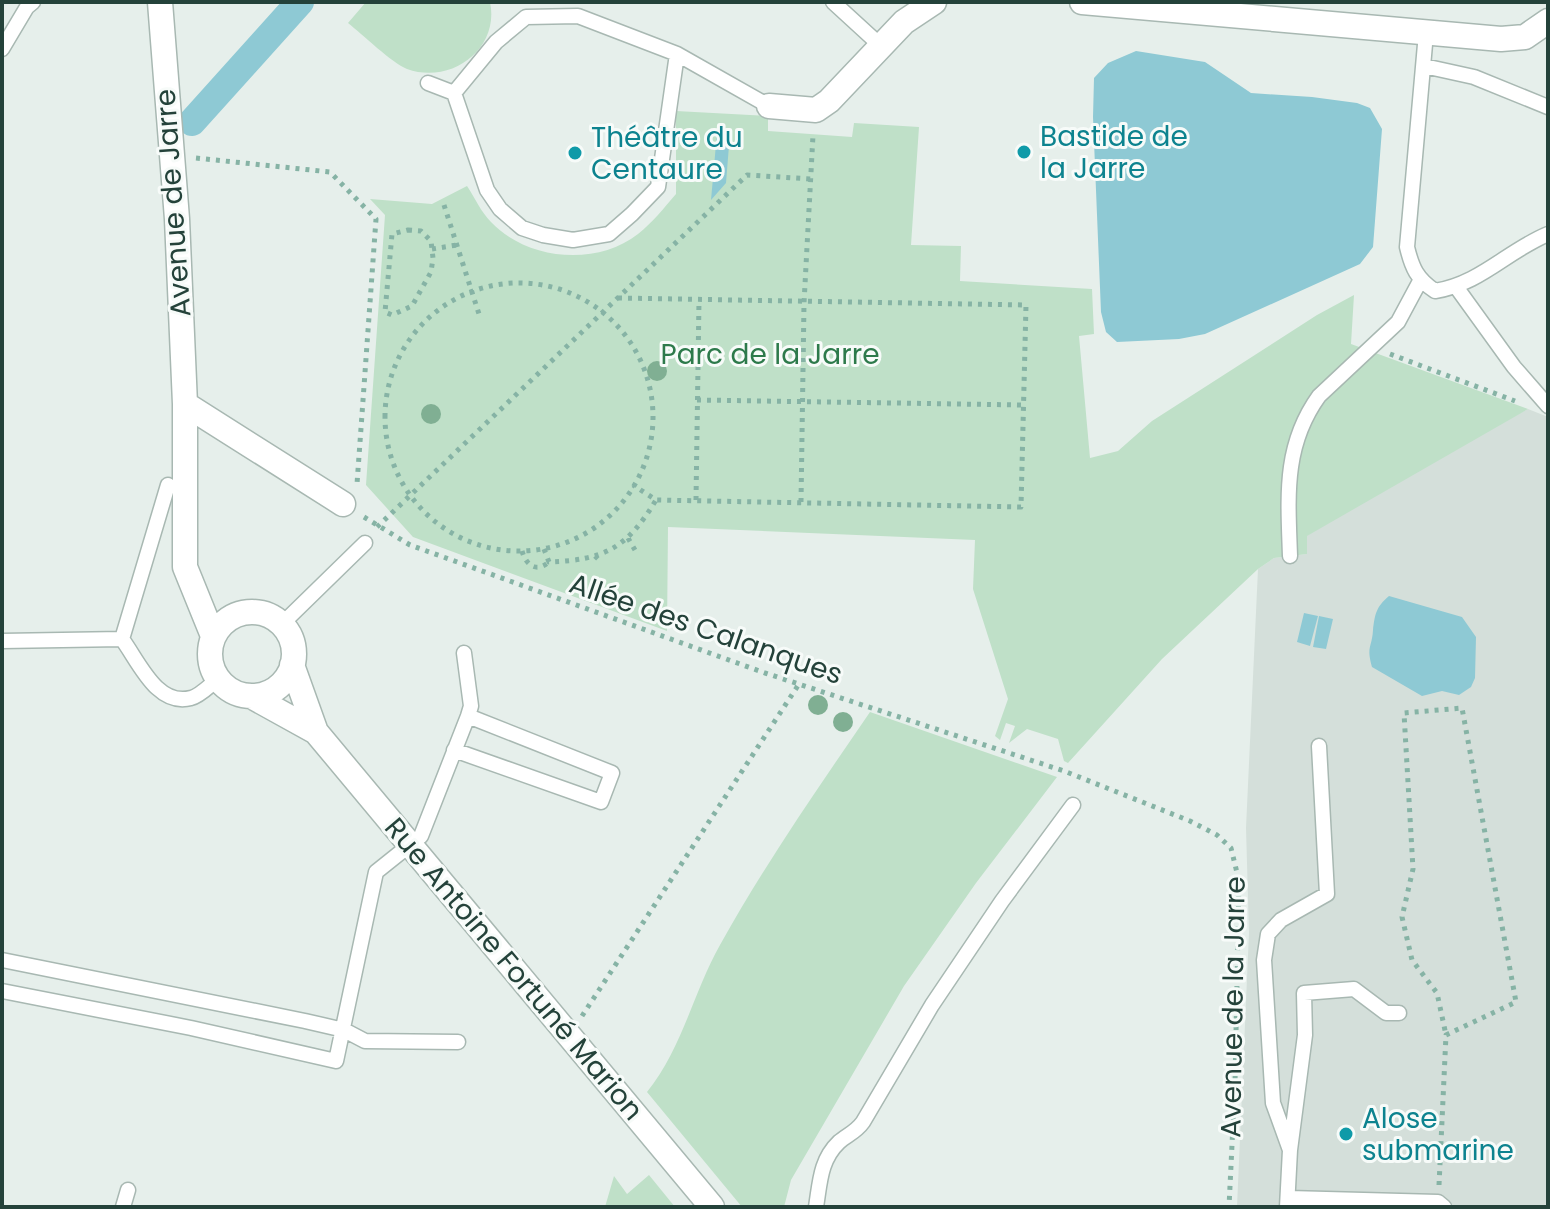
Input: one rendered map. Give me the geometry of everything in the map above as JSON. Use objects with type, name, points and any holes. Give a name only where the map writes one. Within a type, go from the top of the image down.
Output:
[{"type":"street","name":"Avenue de Jarre","points":[[160,2],[185,404]]},
{"type":"street","points":[[769,106],[816,110],[829,101],[881,46],[908,12],[934,2]]},
{"type":"street","points":[[1082,2],[1173,6],[1501,39],[1525,37],[1548,21]]},
{"type":"street","points":[[185,404],[349,507]]},
{"type":"street","points":[[185,404],[185,567],[213,636]]},
{"type":"street","points":[[199,601],[232,617]]},
{"type":"street","points":[[250,612],[268,615],[282,624],[294,651],[287,677],[277,687],[265,694],[251,696],[238,694],[218,679],[211,665],[213,636],[232,617],[250,612]]},
{"type":"street","name":"Rue Antoine Fortuné Marion","points":[[292,665],[316,732],[712,1207]]},
{"type":"street","name":"Rue Antoine Fortuné Marion","points":[[251,696],[316,732]]},
{"type":"lane","points":[[2,49],[33,2]]},
{"type":"lane","points":[[833,2],[881,46]]},
{"type":"lane","points":[[454,93],[496,42],[526,17],[578,16],[677,54],[769,106]]},
{"type":"lane","points":[[1426,33],[1407,247],[1411,266],[1420,281],[1435,291],[1457,288],[1526,243],[1548,234]]},
{"type":"lane","points":[[454,93],[487,190],[500,209],[522,228],[543,235],[573,240],[609,234],[658,187],[677,54]]},
{"type":"lane","points":[[1424,66],[1474,77],[1548,107]]},
{"type":"lane","points":[[428,83],[454,93]]},
{"type":"lane","points":[[1290,556],[1288,479],[1295,444],[1309,410],[1319,396],[1398,322],[1420,281]]},
{"type":"lane","points":[[1457,288],[1514,367],[1548,406]]},
{"type":"lane","points":[[122,639],[168,485]]},
{"type":"lane","points":[[282,624],[365,543]]},
{"type":"lane","points":[[2,641],[122,639]]},
{"type":"lane","points":[[122,639],[160,692],[172,700],[194,698],[218,679]]},
{"type":"lane","points":[[2,991],[191,1028],[336,1061],[376,872],[421,836],[468,716],[471,706],[464,653]]},
{"type":"lane","points":[[454,750],[601,802],[612,773],[468,716]]},
{"type":"lane","points":[[1290,1150],[1273,1103],[1264,960],[1268,934],[1281,920],[1327,894],[1319,746]]},
{"type":"lane","points":[[816,1207],[828,1152],[863,1122],[932,1005],[1002,901],[1073,805]]},
{"type":"lane","points":[[2,960],[344,1030],[365,1041],[458,1042]]},
{"type":"lane","points":[[61,1002],[65,973]]},
{"type":"lane","points":[[1399,1013],[1386,1013],[1354,989],[1304,993],[1305,1035],[1290,1150],[1288,1202],[1441,1205]]},
{"type":"lane","points":[[191,1028],[196,999]]},
{"type":"lane","points":[[123,1207],[128,1190]]},
{"type":"path","points":[[801,502],[804,303],[816,110]]},
{"type":"path","points":[[171,156],[330,172],[376,219],[349,507]]},
{"type":"path","points":[[365,543],[410,493],[747,175],[811,179]]},
{"type":"path","points":[[444,205],[479,314]]},
{"type":"path","points":[[421,231],[431,241],[432,249],[431,272],[412,306],[392,315],[385,312],[392,234],[421,231]]},
{"type":"path","points":[[432,249],[457,245]]},
{"type":"path","points":[[499,284],[536,284],[572,293],[603,312],[626,336],[638,356],[652,398],[652,432],[644,465],[633,485],[605,520],[576,538],[544,549],[522,551],[485,547],[451,533],[422,510],[401,481],[388,447],[385,410],[392,374],[408,341],[433,314],[472,292],[499,284]]},
{"type":"path","points":[[618,298],[1026,305],[1021,507],[656,500],[633,485]]},
{"type":"path","points":[[696,500],[699,300]]},
{"type":"path","points":[[697,400],[1024,405]]},
{"type":"path","points":[[522,551],[525,561],[534,568],[542,568],[549,562],[595,556],[639,530],[656,500]]},
{"type":"path","name":"Allée des Calanques","points":[[349,507],[410,545],[660,637],[1064,771]]},
{"type":"path","points":[[628,538],[635,550]]},
{"type":"path","points":[[544,549],[549,562]]},
{"type":"path","points":[[595,556],[602,563]]},
{"type":"path","points":[[569,1037],[799,684]]},
{"type":"path","points":[[1441,1205],[1446,1035],[1437,993],[1412,960],[1402,917],[1413,869],[1404,713],[1462,708],[1516,1002],[1446,1035]]},
{"type":"path","name":"Avenue de la Jarre","points":[[1064,771],[1190,821],[1217,835],[1231,848],[1239,881],[1229,1207]]},
{"type":"shaded area","points":[[1528,409],[1548,417],[1548,1207],[1237,1207],[1249,933],[1246,828],[1258,569],[1274,558],[1307,554],[1306,536],[1476,435]]},
{"type":"green space","points":[[366,2],[490,2],[491,19],[480,48],[469,59],[440,72],[424,73],[401,66],[348,23]]},
{"type":"green space","name":"Parc de la Jarre","points":[[676,111],[768,116],[768,131],[852,137],[854,123],[919,127],[911,245],[961,246],[960,281],[1092,289],[1094,334],[1079,336],[1090,458],[1118,451],[1152,421],[1317,315],[1354,295],[1351,344],[1528,409],[1307,536],[1307,554],[1274,558],[1258,569],[1162,659],[1068,763],[1064,761],[1058,739],[1027,729],[1009,743],[1015,726],[1006,723],[1000,740],[995,736],[1008,699],[973,589],[975,540],[668,527],[667,631],[413,537],[366,485],[385,215],[370,199],[432,204],[467,186],[491,222],[523,245],[562,255],[602,251],[621,245],[638,234],[676,194]]},
{"type":"green space","points":[[870,712],[1057,777],[976,883],[904,986],[791,1180],[784,1207],[742,1207],[647,1092],[669,1058],[711,963],[737,915]]},
{"type":"green space","points":[[649,1175],[675,1207],[605,1207],[614,1176],[627,1194]]},
{"type":"water","points":[[1136,51],[1205,62],[1251,93],[1312,97],[1357,103],[1370,108],[1382,129],[1373,247],[1360,264],[1205,334],[1179,339],[1117,342],[1106,332],[1101,312],[1094,78],[1108,63]]},
{"type":"water","points":[[717,133],[730,133],[726,183],[711,200]]},
{"type":"water","points":[[1389,596],[1462,617],[1476,637],[1475,678],[1471,687],[1459,695],[1442,691],[1422,696],[1372,667],[1369,651],[1376,615]]},
{"type":"water","points":[[1304,613],[1318,616],[1310,646],[1297,642]]},
{"type":"water","points":[[1319,616],[1333,619],[1326,649],[1313,647]]},
{"type":"waterway","points":[[192,122],[300,2]]},
{"type":"place","name":"Bastide de la Jarre","points":[[1024,152]]},
{"type":"place","name":"Théâtre du Centaure","points":[[575,153]]},
{"type":"place","name":"Alose submarine","points":[[1346,1134]]}]
